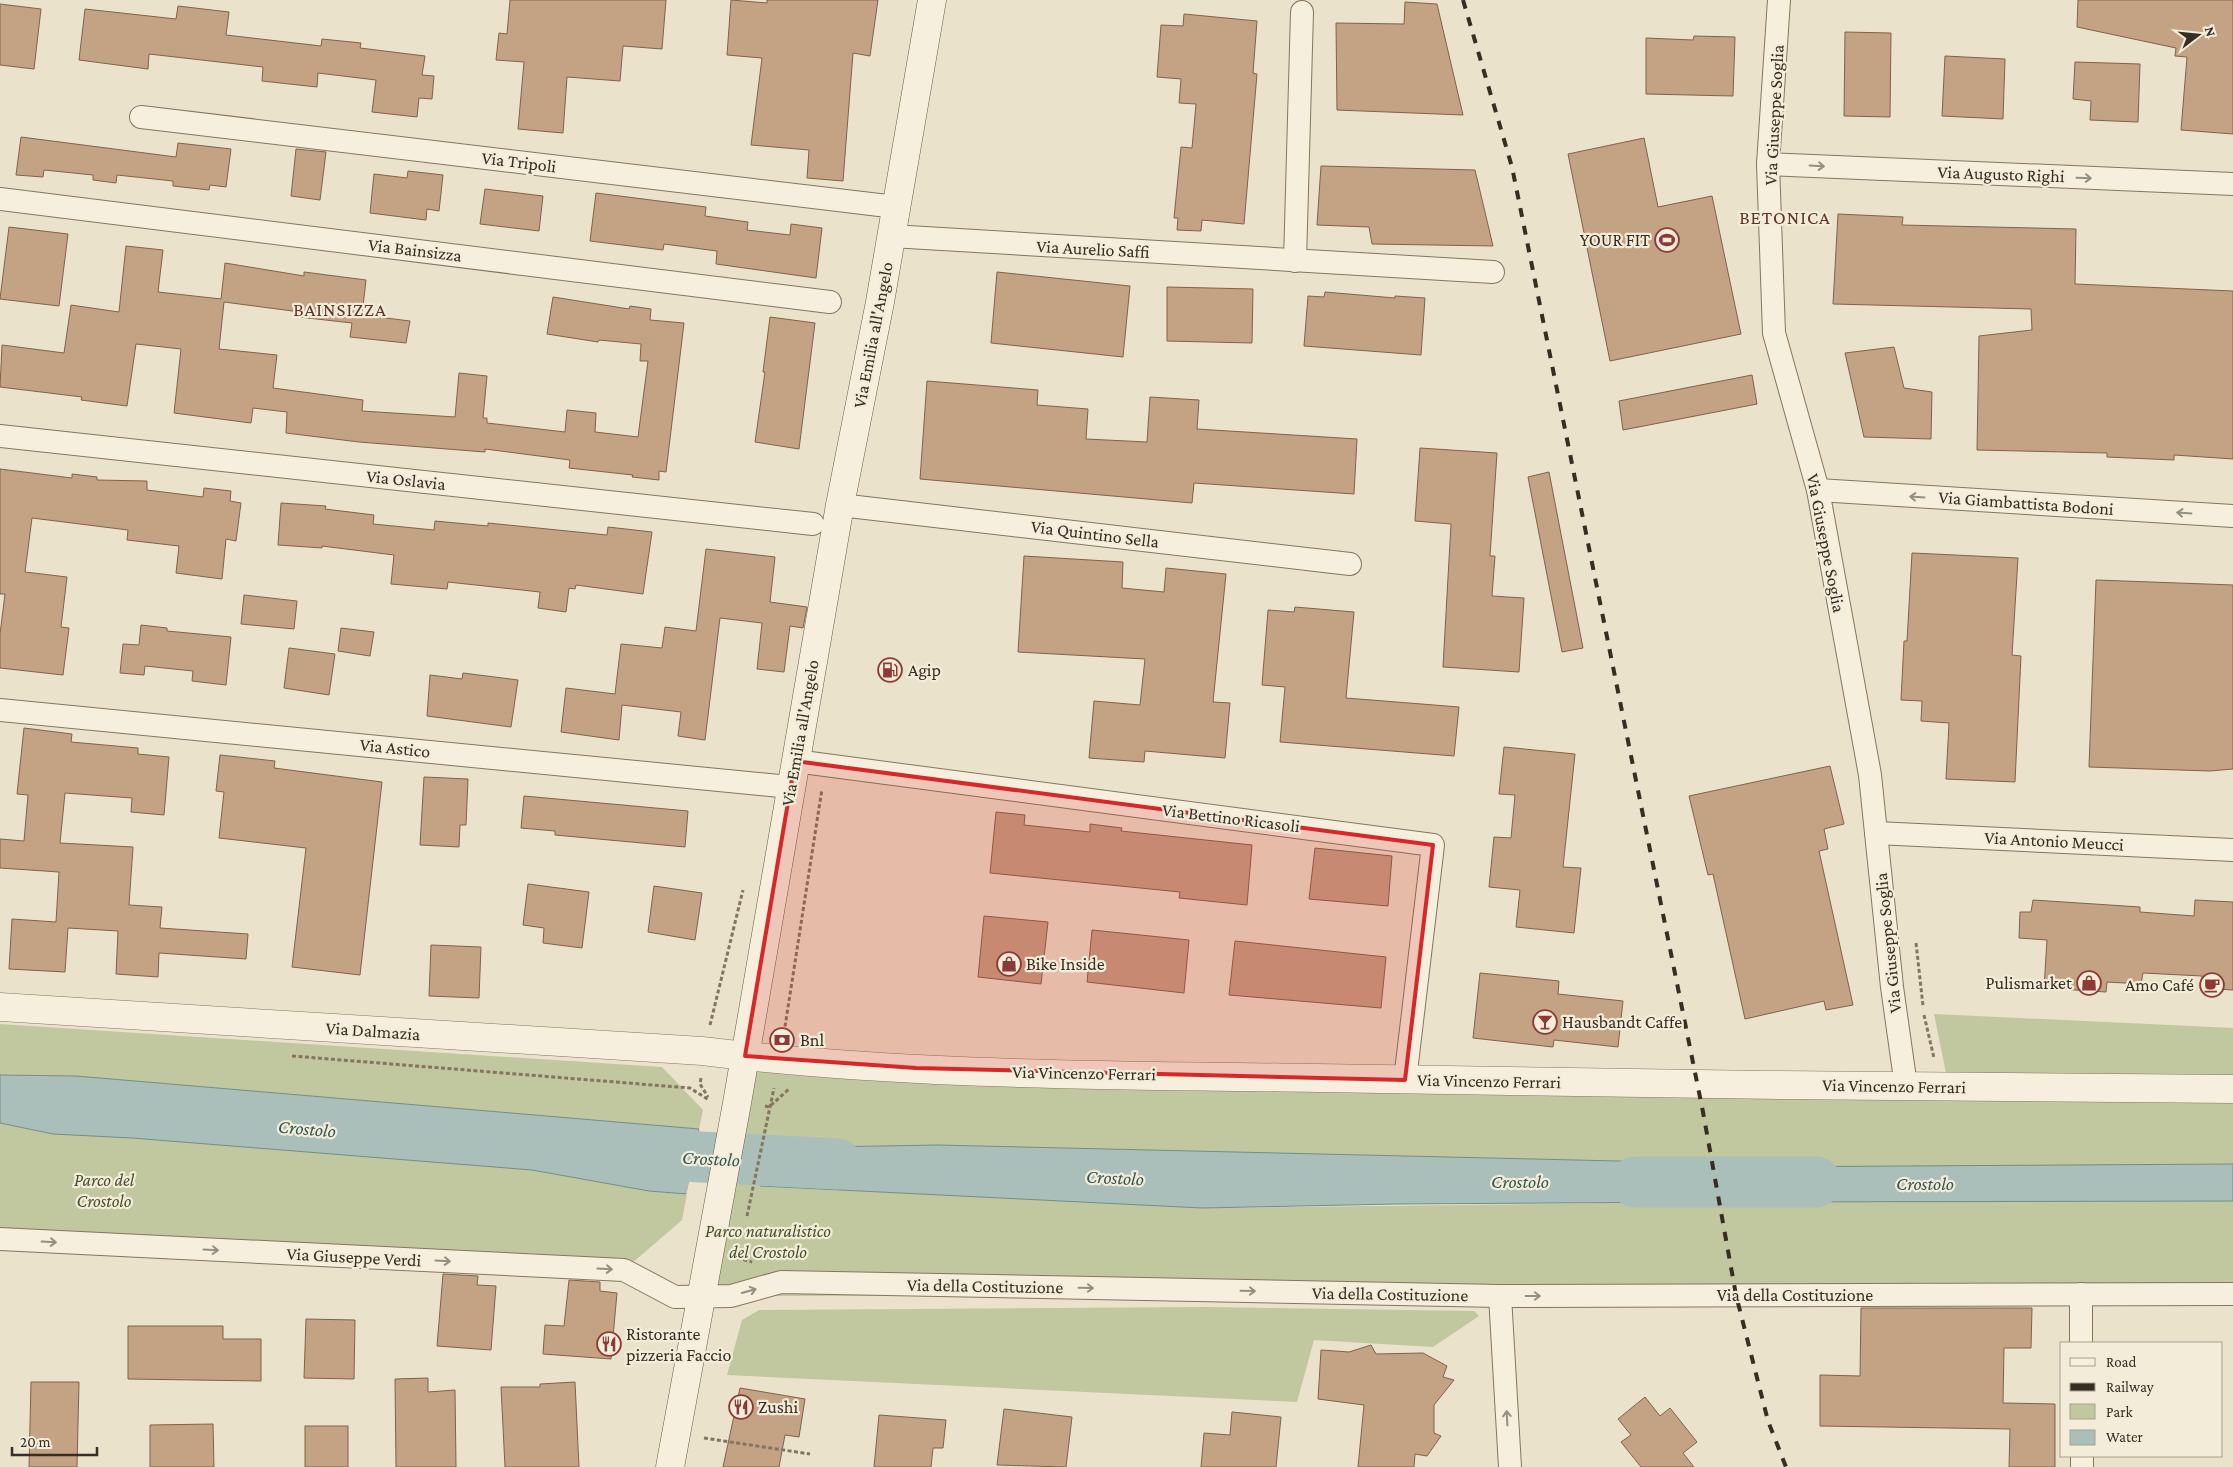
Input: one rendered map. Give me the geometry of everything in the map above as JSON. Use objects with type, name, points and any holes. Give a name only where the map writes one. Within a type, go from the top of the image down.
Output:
[{"type":"street","name":"Via Emilia all'Angelo","points":[[670,1467],[736,1109],[792,774],[891,236],[932,0]]},
{"type":"street","name":"Via Giuseppe Soglia","points":[[1779,0],[1768,164],[1774,333],[1818,490],[1870,775],[1892,987],[1906,1086]]},
{"type":"street","points":[[1295,261],[1302,12]]},
{"type":"street","name":"Via Tripoli","points":[[141,117],[896,207]]},
{"type":"street","name":"Via Augusto Righi","points":[[1768,164],[2233,184]]},
{"type":"street","name":"Via Bainsizza","points":[[0,198],[830,302]]},
{"type":"street","name":"Via Aurelio Saffi","points":[[891,236],[1493,272]]},
{"type":"street","name":"Via Oslavia","points":[[0,436],[813,524]]},
{"type":"street","name":"Via Giambattista Bodoni","points":[[1818,490],[2233,516]]},
{"type":"street","name":"Via Quintino Sella","points":[[840,505],[1350,564]]},
{"type":"street","name":"Via Astico","points":[[0,710],[792,774]]},
{"type":"street","name":"Via Bettino Ricasoli","points":[[792,774],[1433,844],[1405,1080]]},
{"type":"street","name":"Via Antonio Meucci","points":[[1876,832],[2233,850]]},
{"type":"street","name":"Via Dalmazia","points":[[0,1007],[702,1051],[745,1056]]},
{"type":"street","name":"Via Vincenzo Ferrari","points":[[745,1056],[848,1066],[1405,1080],[2233,1089]]},
{"type":"street","name":"Via Giuseppe Verdi","points":[[0,1239],[624,1270],[675,1296],[702,1296]]},
{"type":"street","name":"Via della Costituzione","points":[[702,1296],[731,1296],[780,1282],[1500,1296],[2233,1294]]},
{"type":"street","points":[[2081,1294],[2081,1342]]},
{"type":"street","points":[[1500,1296],[1510,1467]]},
{"type":"path","points":[[286,1056],[690,1088],[710,1101],[736,1109],[769,1107],[747,1220]]},
{"type":"path","points":[[703,1437],[810,1454]]},
{"type":"highlighted area","points":[[795,761],[1433,845],[1405,1080],[916,1068],[745,1056]]},
{"type":"green space","points":[[1934,1014],[2233,1028],[2233,1077],[1946,1073]]},
{"type":"green space","points":[[0,1024],[662,1067],[703,1110],[699,1129],[76,1076],[0,1075]]},
{"type":"green space","name":"Parco naturalistico del Crostolo","points":[[745,1056],[2233,1089],[2233,1164],[1743,1168],[1749,1202],[2233,1201],[2233,1294],[701,1296]],"holes":[[[937,1145],[1702,1163],[1710,1202],[1202,1208],[760,1186],[768,1148]]]},
{"type":"green space","name":"Parco del Crostolo","points":[[0,1123],[53,1134],[132,1138],[532,1170],[649,1191],[687,1194],[682,1220],[624,1270],[0,1239]]},
{"type":"green space","points":[[1207,1307],[1474,1311],[1479,1316],[1433,1347],[1314,1340],[1297,1402],[727,1375],[742,1320],[759,1310]]},
{"type":"water","points":[[0,1075],[76,1076],[699,1129],[687,1194],[649,1191],[532,1170],[132,1138],[53,1134],[0,1123]]},
{"type":"water","points":[[937,1145],[1703,1163],[1710,1202],[1397,1204],[1202,1208],[760,1186],[767,1148]]},
{"type":"water","points":[[2233,1164],[2233,1201],[1748,1202],[1743,1167]]},
{"type":"pier","points":[[700,1127],[702,1129],[689,1194],[686,1196]]},
{"type":"building","points":[[510,0],[666,0],[662,49],[623,46],[620,81],[567,77],[563,133],[518,129],[524,62],[496,60],[499,33],[507,34]]},
{"type":"building","points":[[731,0],[767,3],[767,0],[878,0],[870,56],[853,53],[843,181],[807,178],[809,150],[751,145],[762,58],[727,55]]},
{"type":"building","points":[[2078,0],[2233,0],[2233,134],[2181,130],[2187,57],[2175,56],[2176,48],[2077,27]]},
{"type":"building","points":[[1405,2],[1437,4],[1463,115],[1337,110],[1336,23],[1404,24]]},
{"type":"building","points":[[0,4],[41,9],[34,69],[0,65]]},
{"type":"building","points":[[178,6],[229,12],[226,35],[321,46],[322,39],[361,43],[360,48],[425,56],[422,75],[434,76],[432,99],[419,98],[417,117],[372,112],[376,80],[318,73],[317,87],[262,81],[263,67],[149,54],[148,69],[79,60],[85,9],[176,19]]},
{"type":"building","points":[[1184,14],[1257,21],[1253,73],[1257,74],[1244,224],[1202,220],[1201,231],[1177,230],[1178,218],[1174,218],[1181,147],[1192,148],[1196,104],[1179,103],[1181,79],[1157,77],[1161,25],[1183,26]]},
{"type":"building","points":[[1845,32],[1891,33],[1890,117],[1844,116]]},
{"type":"building","points":[[1694,36],[1735,37],[1733,96],[1646,94],[1646,38],[1693,40]]},
{"type":"building","points":[[1945,56],[2005,59],[2003,119],[1942,116]]},
{"type":"building","points":[[2075,62],[2140,64],[2138,122],[2090,120],[2091,101],[2073,99]]},
{"type":"building","points":[[21,137],[176,157],[178,143],[231,149],[226,187],[210,185],[209,190],[173,186],[173,181],[117,175],[116,183],[93,180],[93,175],[44,170],[43,177],[16,175]]},
{"type":"building","points":[[1644,138],[1658,207],[1712,196],[1741,334],[1610,361],[1568,154]]},
{"type":"building","points":[[296,149],[326,152],[320,200],[291,196]]},
{"type":"building","points":[[1321,166],[1475,170],[1493,246],[1372,244],[1369,227],[1317,225]]},
{"type":"building","points":[[408,171],[443,175],[439,211],[427,209],[426,220],[370,213],[374,174],[407,178]]},
{"type":"building","points":[[485,189],[543,196],[539,231],[480,224]]},
{"type":"building","points":[[596,193],[706,207],[705,216],[748,222],[747,230],[790,235],[791,224],[822,228],[816,278],[716,264],[717,251],[664,244],[663,250],[590,241]]},
{"type":"building","points":[[1838,214],[1903,217],[1902,225],[2076,229],[2075,284],[2233,291],[2233,459],[2174,455],[2174,460],[2107,457],[2107,453],[1977,450],[1979,336],[2032,330],[2031,309],[1833,304]]},
{"type":"building","points":[[9,227],[68,234],[59,306],[0,299]]},
{"type":"building","points":[[126,246],[163,250],[158,292],[221,299],[225,263],[304,276],[304,272],[366,280],[362,315],[410,321],[406,343],[350,337],[352,323],[299,317],[300,312],[224,302],[219,349],[277,355],[273,388],[363,400],[362,411],[455,417],[459,373],[487,376],[483,418],[487,418],[487,423],[565,432],[567,410],[596,413],[595,432],[638,437],[648,361],[640,361],[641,344],[599,340],[598,342],[547,334],[553,297],[629,309],[630,306],[651,309],[650,320],[684,323],[666,472],[659,471],[659,480],[632,477],[633,475],[569,468],[570,460],[485,449],[485,452],[359,442],[286,433],[287,412],[253,408],[251,423],[174,413],[181,349],[136,344],[127,406],[81,400],[82,397],[0,387],[2,345],[64,353],[71,305],[119,312]]},
{"type":"building","points":[[997,272],[1130,286],[1123,357],[991,343]]},
{"type":"building","points":[[1167,287],[1253,289],[1252,343],[1167,341]]},
{"type":"building","points":[[1325,292],[1395,298],[1395,296],[1425,298],[1421,355],[1304,346],[1308,296],[1324,297]]},
{"type":"building","points":[[770,317],[815,323],[799,449],[755,442],[765,372],[763,372]]},
{"type":"building","points":[[1894,347],[1904,388],[1932,392],[1931,439],[1864,437],[1845,353]]},
{"type":"building","points":[[1752,375],[1757,404],[1623,430],[1619,401]]},
{"type":"building","points":[[927,381],[1038,390],[1037,405],[1088,409],[1086,439],[1147,442],[1150,397],[1199,400],[1197,429],[1357,439],[1354,494],[1194,483],[1192,503],[920,479]]},
{"type":"building","points":[[1420,448],[1497,453],[1490,556],[1495,556],[1492,596],[1524,598],[1519,672],[1443,667],[1451,524],[1415,521]]},
{"type":"building","points":[[0,469],[72,478],[72,474],[97,477],[97,480],[147,481],[147,490],[203,497],[204,488],[231,491],[230,501],[241,503],[236,541],[226,539],[222,579],[176,573],[179,546],[127,540],[128,530],[32,518],[25,572],[67,577],[61,627],[69,628],[63,675],[0,668],[0,634],[5,594],[0,594]]},
{"type":"building","points":[[1549,472],[1583,648],[1562,652],[1528,477]]},
{"type":"building","points":[[281,503],[326,506],[325,509],[374,515],[373,524],[434,530],[435,521],[488,526],[488,523],[607,535],[608,527],[652,532],[643,594],[576,585],[575,589],[569,588],[566,612],[538,608],[540,592],[448,582],[447,589],[391,584],[394,555],[322,546],[322,548],[278,545]]},
{"type":"building","points":[[706,549],[775,557],[770,602],[807,607],[803,628],[790,626],[784,672],[757,669],[762,623],[720,618],[705,740],[678,736],[681,712],[622,705],[619,740],[561,732],[566,688],[615,694],[621,644],[662,648],[665,627],[696,631]]},
{"type":"building","points":[[1912,553],[2018,558],[2012,655],[2021,656],[2015,782],[1946,779],[1949,723],[1921,721],[1922,701],[1901,700],[1904,641],[1907,641]]},
{"type":"building","points":[[1024,556],[1123,562],[1122,588],[1164,592],[1166,568],[1226,574],[1213,702],[1230,703],[1225,758],[1145,751],[1144,762],[1089,758],[1094,701],[1140,705],[1145,659],[1018,652]]},
{"type":"building","points":[[2096,580],[2233,585],[2233,769],[2210,771],[2089,767]]},
{"type":"building","points":[[244,595],[297,601],[294,629],[241,624]]},
{"type":"building","points":[[1295,607],[1354,612],[1346,698],[1459,707],[1454,756],[1280,742],[1285,687],[1262,685],[1268,610],[1294,612]]},
{"type":"building","points":[[141,625],[167,628],[167,631],[231,637],[226,685],[192,681],[193,671],[145,666],[144,675],[120,673],[123,644],[139,645]]},
{"type":"building","points":[[341,628],[374,632],[370,656],[338,651]]},
{"type":"building","points":[[289,648],[335,654],[329,695],[284,688]]},
{"type":"building","points":[[463,673],[518,680],[511,727],[427,716],[430,675],[462,679]]},
{"type":"building","points":[[24,728],[72,734],[71,742],[138,748],[138,754],[169,757],[164,815],[131,812],[132,798],[65,793],[60,843],[133,847],[129,905],[162,907],[160,928],[248,934],[246,959],[159,953],[158,977],[116,974],[118,931],[68,928],[65,972],[9,969],[12,919],[56,922],[59,872],[0,868],[0,839],[24,841],[28,795],[17,794]]},
{"type":"building","points":[[1504,747],[1575,754],[1563,867],[1581,868],[1574,933],[1516,927],[1520,890],[1489,887],[1494,837],[1511,838],[1515,795],[1499,794]]},
{"type":"building","points":[[220,755],[275,761],[274,768],[382,782],[360,975],[292,967],[306,848],[219,838],[224,792],[216,791]]},
{"type":"building","points":[[1830,766],[1844,824],[1824,829],[1828,849],[1819,851],[1853,1005],[1826,1010],[1824,1001],[1745,1019],[1713,874],[1708,875],[1689,796]]},
{"type":"building","points":[[424,777],[468,779],[466,825],[460,825],[459,847],[420,845]]},
{"type":"building","points":[[524,796],[688,811],[685,847],[555,835],[555,831],[521,828]]},
{"type":"building","points":[[996,812],[1025,815],[1024,825],[1090,832],[1090,824],[1122,828],[1121,831],[1252,845],[1247,905],[1179,898],[1180,892],[990,873]]},
{"type":"building","points":[[1315,848],[1392,856],[1388,906],[1309,899]]},
{"type":"building","points":[[528,884],[589,892],[582,948],[543,943],[544,928],[523,925]]},
{"type":"building","points":[[654,886],[702,893],[695,940],[648,932]]},
{"type":"building","points":[[2033,900],[2140,907],[2140,912],[2194,916],[2195,900],[2233,902],[2233,990],[2202,988],[2202,976],[2143,973],[2141,984],[2107,982],[2106,992],[2044,988],[2047,940],[2019,938],[2020,912],[2031,912]]},
{"type":"building","points":[[984,916],[1048,922],[1041,984],[978,977]]},
{"type":"building","points":[[1092,930],[1189,940],[1184,993],[1087,982]]},
{"type":"building","points":[[1235,941],[1386,957],[1381,1008],[1229,995]]},
{"type":"building","points":[[431,945],[481,947],[479,998],[429,996]]},
{"type":"building","points":[[1480,973],[1559,981],[1558,994],[1623,1001],[1618,1047],[1554,1040],[1553,1047],[1473,1038]]},
{"type":"building","points":[[443,1274],[478,1276],[477,1285],[496,1286],[491,1350],[437,1346]]},
{"type":"building","points":[[569,1280],[600,1282],[600,1291],[617,1293],[611,1359],[543,1354],[545,1325],[564,1326]]},
{"type":"building","points":[[1861,1308],[2032,1308],[2031,1348],[2004,1348],[2003,1403],[2055,1404],[2055,1467],[2009,1467],[2010,1429],[1820,1426],[1820,1375],[1860,1376]]},
{"type":"building","points":[[306,1319],[355,1320],[354,1379],[304,1378]]},
{"type":"building","points":[[128,1326],[223,1326],[223,1339],[261,1339],[261,1381],[128,1379]]},
{"type":"building","points":[[1371,1345],[1376,1354],[1423,1353],[1447,1366],[1443,1377],[1454,1380],[1434,1405],[1434,1433],[1441,1436],[1427,1456],[1415,1454],[1414,1467],[1358,1467],[1364,1405],[1318,1399],[1321,1350],[1349,1352]]},
{"type":"building","points":[[428,1378],[428,1392],[455,1390],[456,1467],[396,1467],[395,1379]]},
{"type":"building","points":[[31,1382],[79,1382],[77,1467],[29,1467]]},
{"type":"building","points":[[575,1382],[579,1467],[505,1467],[501,1387],[540,1387],[540,1384]]},
{"type":"building","points":[[740,1388],[805,1399],[799,1437],[785,1435],[779,1467],[723,1467]]},
{"type":"building","points":[[1645,1397],[1660,1416],[1670,1408],[1697,1442],[1683,1453],[1694,1467],[1641,1467],[1621,1442],[1631,1435],[1618,1419]]},
{"type":"building","points":[[1004,1409],[1072,1417],[1066,1467],[997,1465]]},
{"type":"building","points":[[1232,1412],[1281,1417],[1276,1467],[1201,1467],[1204,1433],[1230,1435]]},
{"type":"building","points":[[879,1415],[946,1420],[943,1448],[933,1448],[931,1467],[874,1467]]},
{"type":"building","points":[[213,1424],[214,1467],[150,1467],[150,1425]]},
{"type":"building","points":[[305,1426],[348,1426],[348,1467],[305,1467]]},
{"type":"waterway","name":"Crostolo","points":[[623,1153],[837,1164]]},
{"type":"waterway","name":"Crostolo","points":[[1635,1182],[1816,1182]]},
{"type":"railway","points":[[1463,0],[1512,167],[1703,1112],[1736,1295],[1768,1421],[1786,1467]]},
{"type":"place","name":"YOUR FIT","points":[[1667,240]]},
{"type":"place","name":"Agip","points":[[890,670]]},
{"type":"place","name":"Bike Inside","points":[[1009,964]]},
{"type":"place","name":"Pulismarket","points":[[2089,983]]},
{"type":"place","name":"Amo Café","points":[[2212,985]]},
{"type":"place","name":"Hausbandt Caffe","points":[[1545,1022]]},
{"type":"place","name":"Bnl","points":[[782,1040]]},
{"type":"place","name":"Ristorante pizzeria Faccio","points":[[609,1344]]},
{"type":"place","name":"Zushi","points":[[741,1407]]},
{"type":"district","name":"BETONICA","points":[[1785,217]]},
{"type":"district","name":"BAINSIZZA","points":[[340,309]]}]
